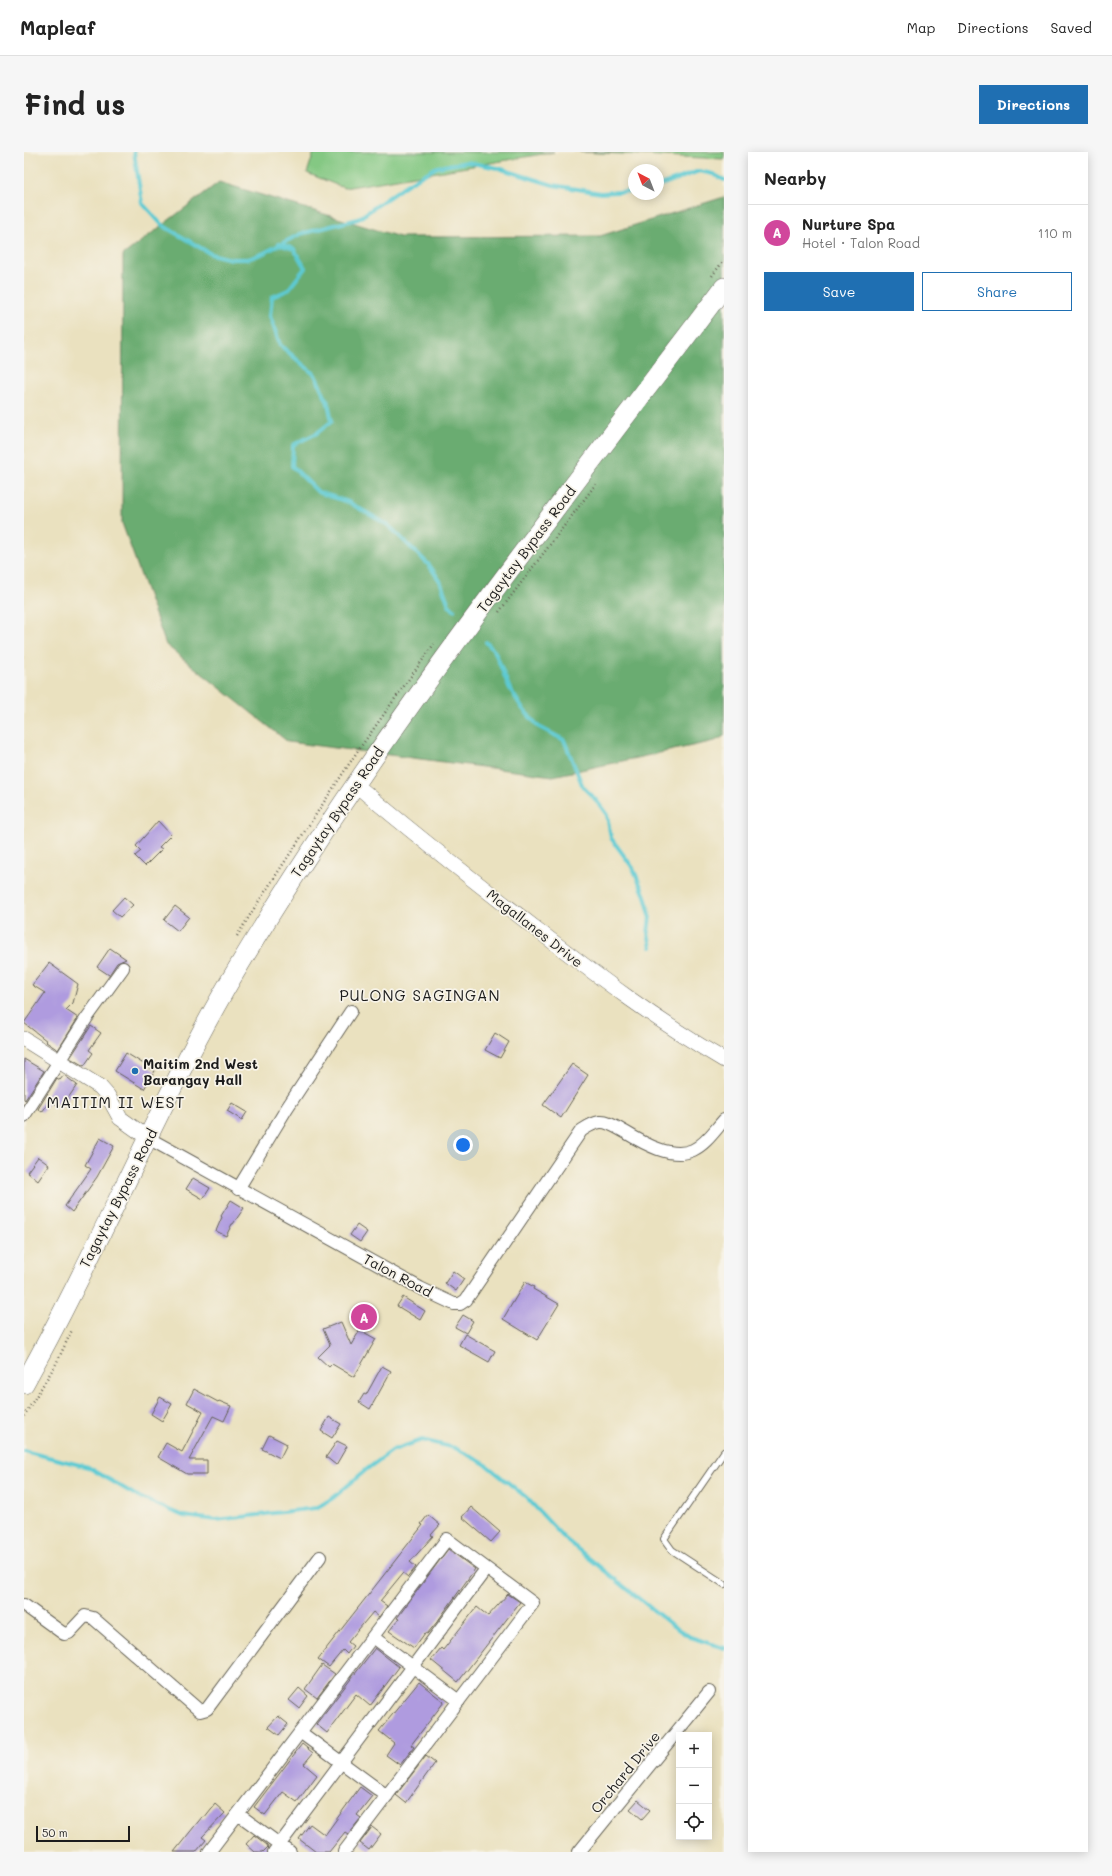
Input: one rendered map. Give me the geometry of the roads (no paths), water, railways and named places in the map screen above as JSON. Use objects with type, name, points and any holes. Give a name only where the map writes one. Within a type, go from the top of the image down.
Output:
[{"type":"main road","name":"Tagaytay Bypass Road","points":[[24,1384],[192,1051],[238,968],[354,784],[464,631],[724,287]]},
{"type":"street","name":"Magallanes Drive","points":[[354,784],[481,887],[589,969],[661,1021],[724,1060]]},
{"type":"street","points":[[24,1116],[86,1019],[123,968]]},
{"type":"street","points":[[238,1189],[287,1108],[351,1011]]},
{"type":"street","name":"Talon Road","points":[[24,1039],[100,1087],[108,1096],[120,1118],[148,1138],[420,1288],[454,1304],[460,1304],[466,1300],[581,1131],[591,1124],[601,1122],[612,1125],[638,1139],[670,1153],[679,1154],[694,1150],[707,1139],[724,1120]]},
{"type":"street","points":[[209,1852],[447,1539],[533,1603],[344,1852]]},
{"type":"street","points":[[24,1605],[64,1634],[68,1633],[85,1616],[93,1618],[200,1711],[207,1709],[320,1557]]},
{"type":"street","points":[[277,1848],[486,1569]]},
{"type":"street","points":[[373,1637],[459,1701]]},
{"type":"street","name":"Orchard Drive","points":[[579,1852],[710,1692]]},
{"type":"street","points":[[300,1732],[386,1796]]},
{"type":"street","points":[[238,1814],[277,1848],[290,1852]]},
{"type":"lane","points":[[724,1452],[664,1539],[672,1550],[724,1584]]},
{"type":"waterway","points":[[134,152],[142,203],[162,225],[211,254],[231,259],[248,259],[264,253],[300,234],[358,219],[406,185],[437,167],[467,162],[498,168],[553,185],[601,193],[628,191]]},
{"type":"waterway","points":[[664,184],[699,171],[713,174],[724,180]]},
{"type":"waterway","points":[[279,244],[294,249],[305,268],[288,290],[272,297],[270,316],[280,345],[315,375],[328,403],[332,421],[317,433],[293,445],[292,466],[318,492],[348,502],[388,525],[429,565],[440,581],[449,605],[454,610]]},
{"type":"waterway","points":[[486,642],[495,652],[509,687],[522,708],[539,727],[564,740],[583,787],[596,800],[607,815],[611,838],[633,868],[645,896],[650,915],[648,933],[651,947]]},
{"type":"waterway","points":[[24,1451],[88,1467],[137,1496],[183,1516],[216,1520],[316,1508],[333,1498],[367,1469],[393,1450],[422,1440],[455,1448],[485,1464],[526,1497],[564,1538],[673,1626],[690,1637],[724,1648]]},
{"type":"place","name":"Maitim 2nd West Barangay Hall","points":[[135,1071]]},
{"type":"place","name":"Nurture Spa","points":[[364,1317]]},
{"type":"district","name":"PULONG SAGINGAN","points":[[420,995]]},
{"type":"district","name":"MAITIM II WEST","points":[[116,1101]]}]
